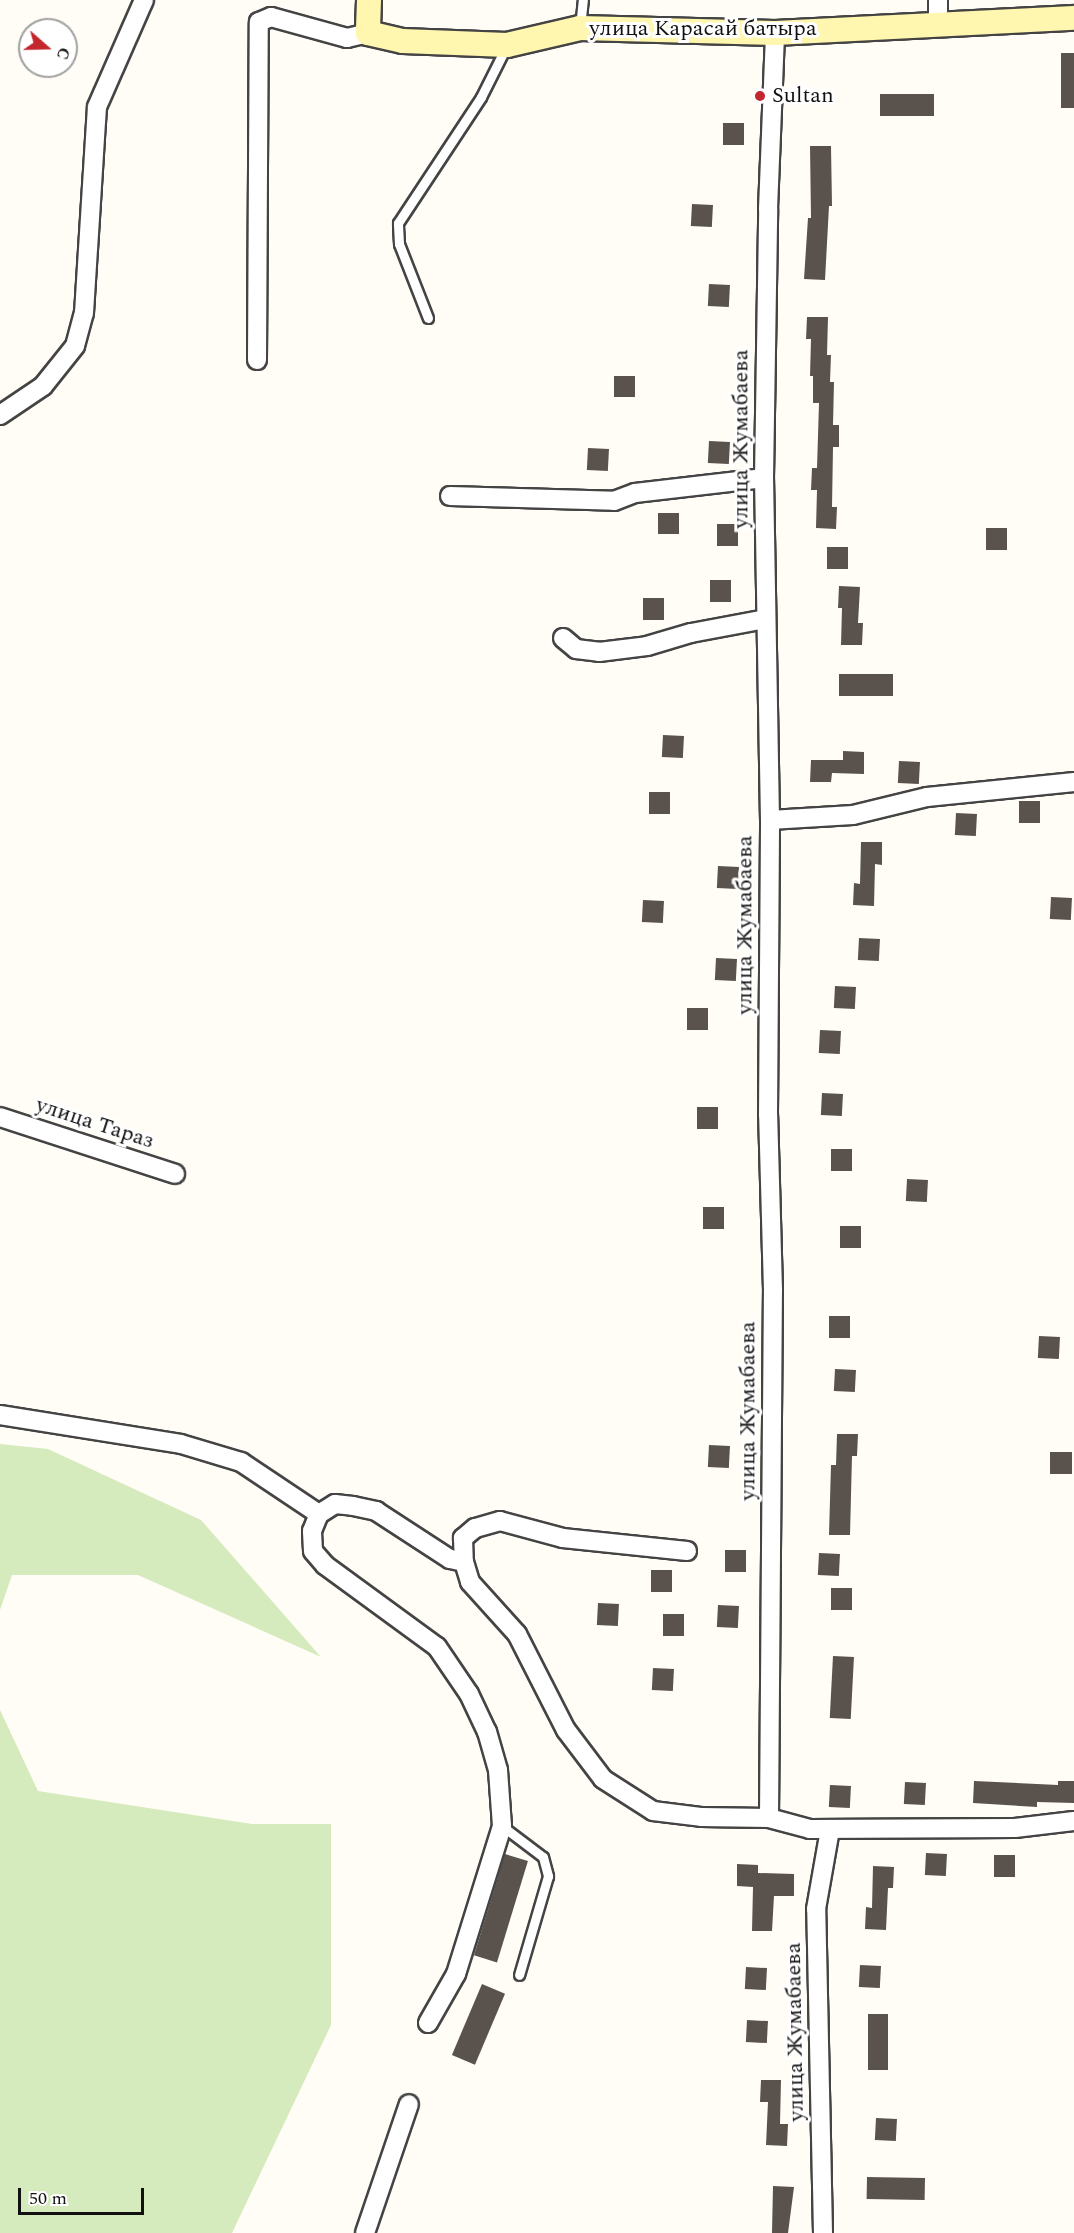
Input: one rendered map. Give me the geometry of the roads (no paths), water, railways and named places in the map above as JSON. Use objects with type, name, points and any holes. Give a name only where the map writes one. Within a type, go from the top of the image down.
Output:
[{"type":"street","points":[[0,416],[42,386],[75,346],[84,313],[97,107],[144,0]]},
{"type":"street","points":[[257,360],[259,22],[271,17],[347,38],[368,33],[369,0]]},
{"type":"street","name":"улица Карасай батыра","points":[[368,33],[403,41],[507,45],[580,28],[775,33],[938,12],[1074,18]]},
{"type":"street","name":"улица Жумабаева","points":[[769,1818],[773,1302],[768,1115],[770,820],[764,478],[768,209],[775,33]]},
{"type":"street","points":[[450,496],[614,501],[635,493],[764,478]]},
{"type":"street","points":[[563,638],[576,649],[599,652],[646,646],[691,633],[766,619]]},
{"type":"street","points":[[770,820],[853,815],[927,797],[1074,782]]},
{"type":"street","name":"улица Тараз","points":[[0,1117],[175,1174]]},
{"type":"street","points":[[0,1415],[181,1444],[241,1462],[319,1514]]},
{"type":"street","points":[[428,2022],[456,1974],[502,1826],[498,1770],[487,1732],[470,1694],[437,1647],[326,1565],[313,1551],[312,1531],[319,1514],[335,1504],[376,1511],[450,1559],[464,1562]]},
{"type":"street","points":[[687,1551],[563,1538],[500,1521],[475,1528],[463,1538],[464,1562],[470,1582],[518,1634],[566,1730],[603,1779],[653,1811],[701,1817],[769,1818],[810,1829],[1015,1828],[1074,1821]]},
{"type":"street","name":"улица Жумабаева","points":[[823,2233],[816,1909],[831,1830]]},
{"type":"street","points":[[365,2233],[409,2104]]},
{"type":"lane","points":[[580,28],[583,0]]},
{"type":"lane","points":[[428,318],[399,244],[398,223],[482,97],[507,45]]},
{"type":"lane","points":[[502,1826],[543,1857],[548,1876],[519,1975]]},
{"type":"place","name":"Sultan","points":[[760,96]]}]
